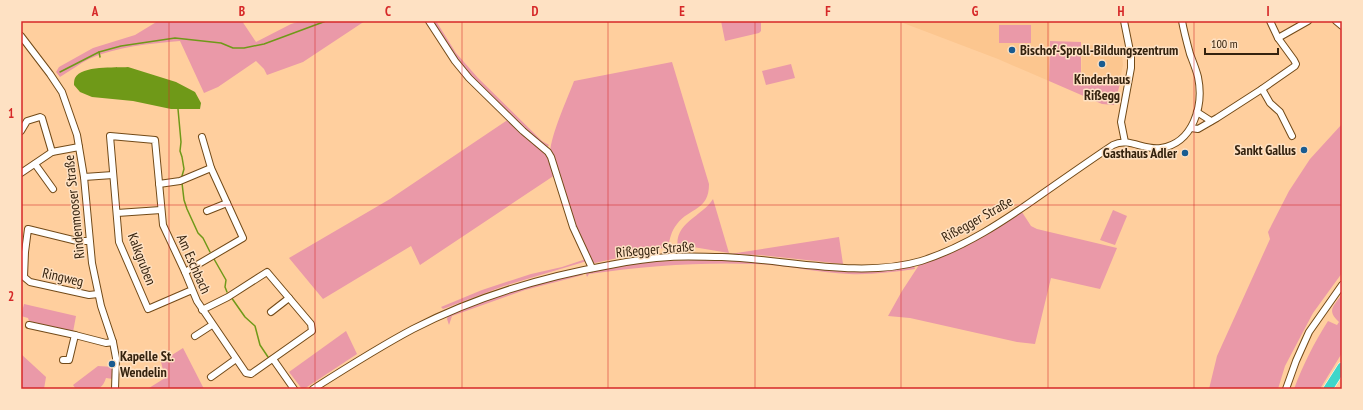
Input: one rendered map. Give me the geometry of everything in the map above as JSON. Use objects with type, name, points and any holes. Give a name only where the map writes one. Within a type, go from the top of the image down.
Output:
[{"type":"highway","points":[[1328,389],[1342,367]]},
{"type":"street","points":[[429,21],[455,61],[470,78],[523,131],[548,152],[551,157],[573,226],[592,268]]},
{"type":"street","points":[[1124,21],[1131,56],[1131,68],[1121,122],[1125,142],[1150,148],[1160,148],[1177,141],[1187,134],[1197,112],[1200,93],[1198,77],[1182,21]]},
{"type":"street","points":[[1191,128],[1198,128],[1211,121],[1262,89],[1296,64],[1278,38],[1270,21]]},
{"type":"street","points":[[1278,38],[1308,21]]},
{"type":"street","points":[[1336,21],[1342,26]]},
{"type":"street","name":"Rindenmooser Straße","points":[[21,36],[62,92],[74,123],[80,147],[84,178],[92,263],[98,294],[113,342],[116,358],[115,389]]},
{"type":"street","points":[[1262,89],[1270,103],[1280,112],[1292,136]]},
{"type":"street","points":[[1197,112],[1211,121]]},
{"type":"street","points":[[21,131],[27,121],[40,117],[42,118],[52,152]]},
{"type":"street","name":"Am Eschbach","points":[[113,175],[110,136],[155,140],[163,224],[202,310],[246,373],[252,374],[312,331],[311,324],[289,298]]},
{"type":"street","points":[[185,272],[243,238],[212,168],[202,137]]},
{"type":"street","name":"Rißegger Straße","points":[[313,389],[362,358],[443,314],[536,281],[592,268],[646,259],[693,256],[762,259],[843,268],[880,267],[908,264],[951,250],[976,237],[1020,209],[1113,145],[1125,142]]},
{"type":"street","points":[[21,173],[52,152],[80,147]]},
{"type":"street","points":[[35,164],[53,188]]},
{"type":"street","points":[[159,184],[180,181],[212,168]]},
{"type":"street","points":[[84,178],[113,175]]},
{"type":"street","name":"Kalkgruben","points":[[113,175],[119,242],[148,309],[192,290]]},
{"type":"street","points":[[207,211],[227,203]]},
{"type":"street","points":[[117,213],[161,210]]},
{"type":"street","points":[[21,228],[77,241],[90,241]]},
{"type":"street","name":"Ringweg","points":[[28,229],[25,245],[24,273],[26,280],[89,295],[98,294]]},
{"type":"street","points":[[202,310],[228,297],[267,272],[289,298],[271,312]]},
{"type":"street","points":[[1286,389],[1296,361],[1309,332],[1342,285]]},
{"type":"street","points":[[29,325],[75,334],[106,343],[113,342]]},
{"type":"street","points":[[195,336],[212,325]]},
{"type":"street","points":[[63,360],[69,360],[75,334]]},
{"type":"street","points":[[211,377],[236,359]]},
{"type":"street","points":[[273,360],[294,389]]},
{"type":"shaded area","points":[[158,21],[242,21],[256,42],[291,24],[301,21],[365,21],[303,62],[267,75],[264,69],[256,61],[218,87],[204,93],[180,41],[122,48],[89,59],[60,77],[56,72],[59,67],[93,48],[135,35]]},
{"type":"shaded area","points":[[431,21],[436,21],[456,53],[478,78],[542,141],[549,145],[546,149],[471,78],[454,58]]},
{"type":"shaded area","points":[[721,21],[761,21],[761,31],[759,33],[725,41]]},
{"type":"shaded area","name":"Bischof-Sproll-Bildungszentrum","points":[[898,21],[1050,21],[1049,81],[998,59]]},
{"type":"shaded area","points":[[999,25],[1031,25],[1031,43],[999,43]]},
{"type":"shaded area","points":[[1050,41],[1081,42],[1081,83],[1120,84],[1114,105],[1102,104],[1049,81]]},
{"type":"shaded area","name":"Kinderhaus Rißegg","points":[[1082,45],[1111,46],[1111,52],[1122,53],[1123,65],[1119,84],[1081,83]]},
{"type":"shaded area","points":[[672,62],[709,184],[706,199],[698,208],[687,214],[677,224],[672,232],[668,247],[595,263],[592,262],[574,225],[550,153],[556,127],[574,81]]},
{"type":"shaded area","points":[[791,64],[795,78],[766,85],[762,71]]},
{"type":"shaded area","points":[[128,67],[176,82],[195,92],[201,103],[200,109],[171,109],[133,101],[92,97],[80,92],[74,85],[75,78],[84,71],[99,68]]},
{"type":"shaded area","points":[[509,119],[546,153],[555,175],[420,265],[411,246],[323,299],[289,258],[390,199]]},
{"type":"shaded area","points":[[1342,124],[1342,273],[1313,313],[1285,366],[1278,389],[1209,389],[1217,356],[1270,239],[1268,232],[1289,191],[1310,159]]},
{"type":"shaded area","points":[[713,199],[729,253],[693,247],[678,248],[678,239],[684,226],[703,210]]},
{"type":"shaded area","points":[[1020,209],[1031,226],[1037,229],[1117,248],[1100,289],[1051,278],[1035,344],[1017,342],[910,318],[888,316],[920,261],[951,250]]},
{"type":"shaded area","points":[[1113,210],[1127,216],[1115,245],[1100,240]]},
{"type":"shaded area","points":[[839,237],[843,264],[759,255],[730,254]]},
{"type":"shaded area","points":[[586,259],[587,261],[504,286],[443,309],[441,307],[482,290],[531,274],[562,267]]},
{"type":"shaded area","points":[[737,260],[815,267],[912,264],[915,269],[874,274],[849,274],[767,265],[714,264],[672,265],[631,269],[589,274],[587,277],[586,274],[588,271],[647,262]]},
{"type":"shaded area","points":[[582,273],[583,275],[525,290],[452,316],[449,325],[447,319],[448,314],[529,285]]},
{"type":"shaded area","points":[[1342,294],[1342,353],[1320,389],[1294,389],[1309,354],[1328,321],[1337,325],[1339,322],[1335,318],[1332,311],[1334,305]]},
{"type":"shaded area","points":[[24,304],[76,316],[73,332],[29,321],[28,318],[21,316]]},
{"type":"shaded area","points":[[346,331],[357,354],[302,389],[289,372]]},
{"type":"shaded area","points":[[183,348],[204,389],[149,388],[165,378],[161,362]]},
{"type":"shaded area","points":[[21,354],[46,377],[44,389],[21,389]]},
{"type":"shaded area","points":[[98,366],[114,367],[113,379],[106,378],[104,383],[95,390],[76,389],[73,385]]},
{"type":"waterway","points":[[60,72],[99,52],[121,46],[175,38],[221,43],[233,48],[244,48],[264,44],[326,21]]},
{"type":"waterway","points":[[99,52],[100,57]]},
{"type":"waterway","points":[[178,109],[181,142],[180,151],[184,169],[182,176]]},
{"type":"waterway","points":[[182,183],[184,200],[187,209],[198,233],[203,238],[210,252]]},
{"type":"waterway","points":[[214,259],[226,280],[225,287],[227,292]]},
{"type":"waterway","points":[[231,297],[245,317],[255,326],[260,345],[268,357]]},
{"type":"place","name":"Bischof-Sproll-Bildungszentrum","points":[[1012,50]]},
{"type":"place","name":"Kinderhaus Rißegg","points":[[1102,64]]},
{"type":"place","name":"Sankt Gallus","points":[[1304,150]]},
{"type":"place","name":"Gasthaus Adler","points":[[1185,153]]},
{"type":"place","name":"Kapelle St. Wendelin","points":[[112,364]]}]
